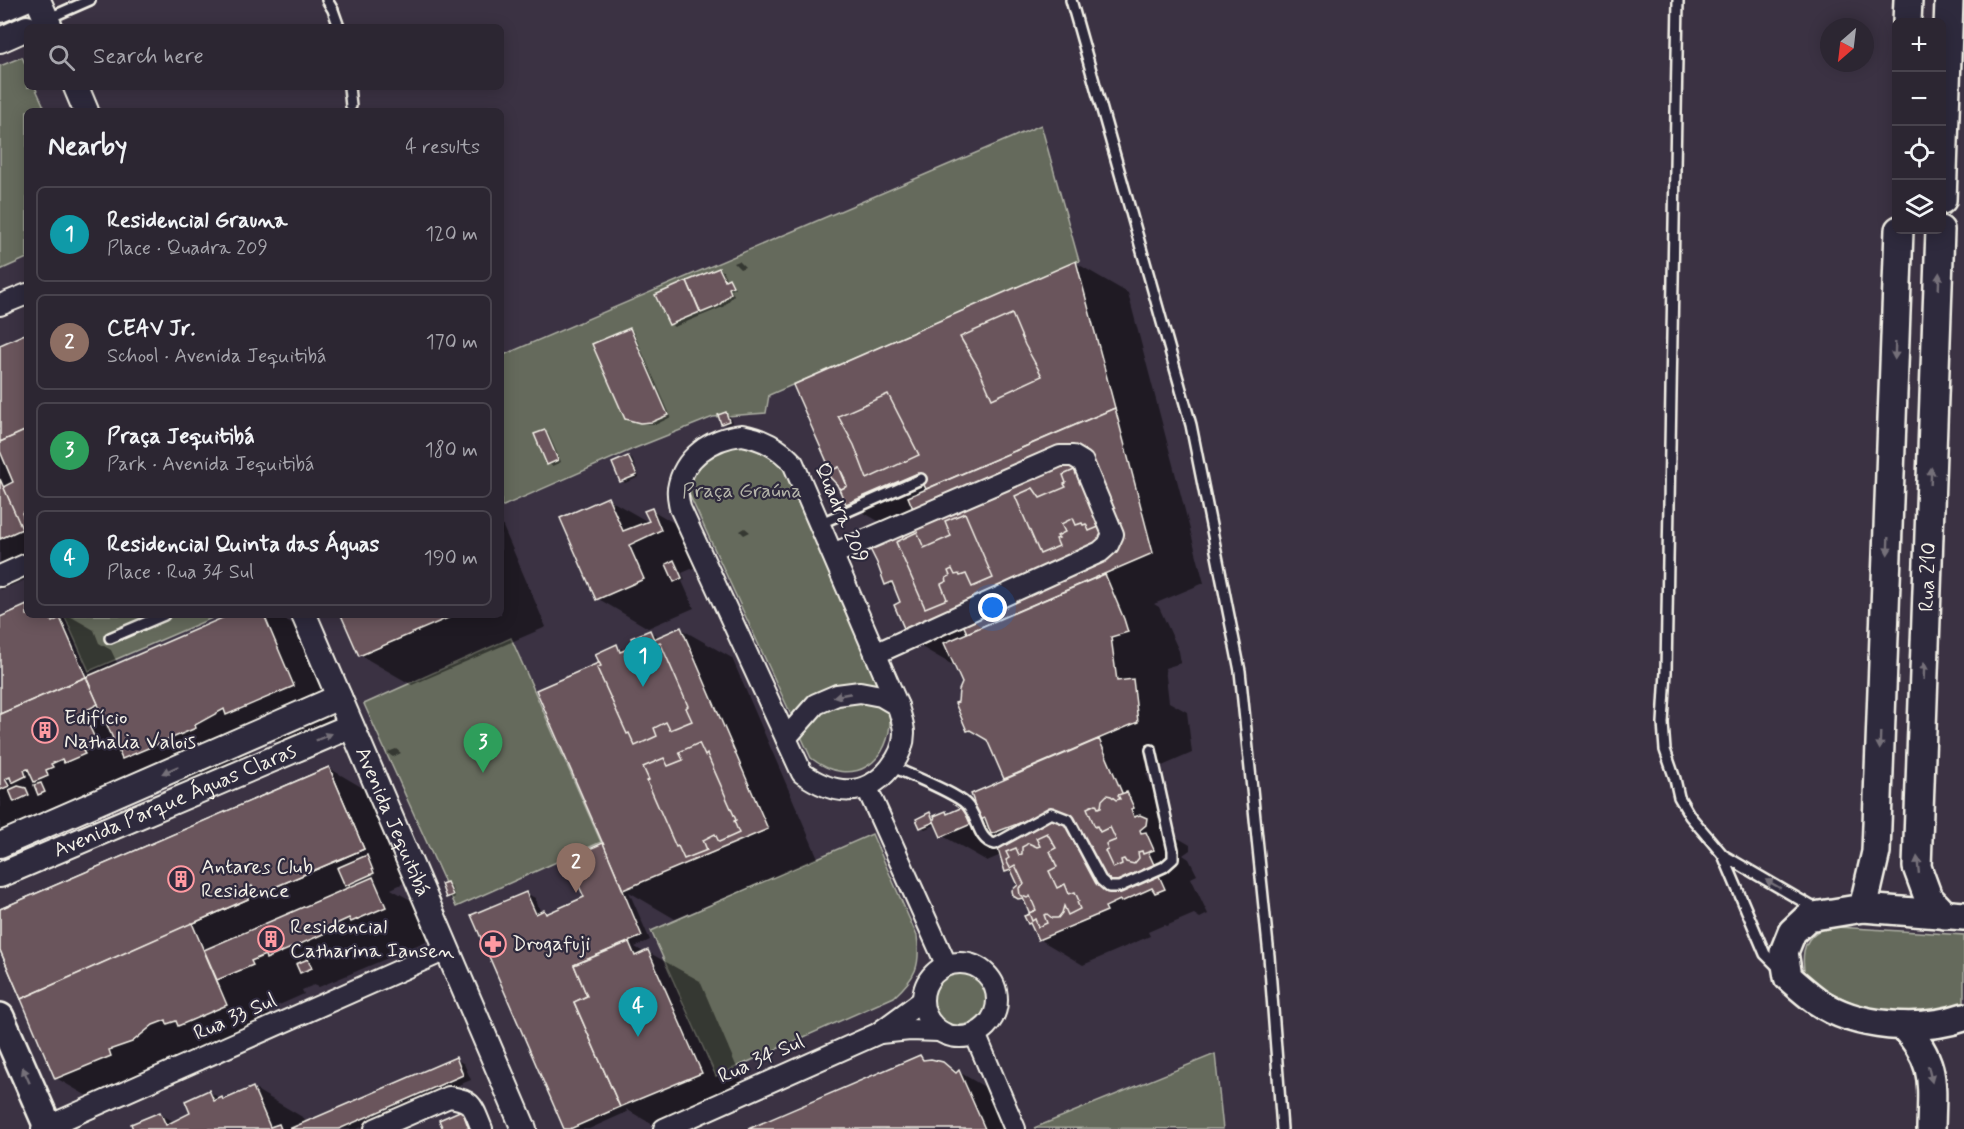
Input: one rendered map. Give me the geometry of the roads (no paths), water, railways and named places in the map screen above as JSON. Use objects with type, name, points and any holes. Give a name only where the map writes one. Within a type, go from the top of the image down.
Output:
[{"type":"main road","points":[[1907,18],[1908,0]]},
{"type":"main road","points":[[1942,180],[1949,0]]},
{"type":"main road","name":"Rua 210","points":[[1863,908],[1876,852],[1899,234]]},
{"type":"main road","name":"Rua 210","points":[[1940,234],[1917,867],[1928,897],[1954,916]]},
{"type":"main road","points":[[1954,916],[1863,908],[1808,916],[1792,932],[1784,952],[1788,977],[1818,1002],[1860,1020],[1903,1026],[1944,1024],[1964,1017]]},
{"type":"main road","points":[[0,1017],[46,1128]]},
{"type":"main road","points":[[1903,1026],[1917,1041],[1932,1080],[1931,1129]]},
{"type":"street","points":[[0,10],[24,0]]},
{"type":"street","points":[[0,40],[24,27]]},
{"type":"street","points":[[77,90],[85,108]]},
{"type":"street","points":[[0,305],[24,295]]},
{"type":"street","name":"Quadra 209","points":[[742,435],[758,438],[783,452],[793,463],[833,554],[898,706],[904,735],[900,753],[879,780],[867,788],[851,790],[834,789],[817,783],[802,773],[680,508],[677,491],[681,477],[691,460],[702,448],[717,440],[742,435]]},
{"type":"street","points":[[833,554],[1060,456],[1073,456],[1083,462],[1113,534],[1108,545],[1100,552],[876,654]]},
{"type":"street","points":[[0,576],[24,565]]},
{"type":"street","name":"Avenida Jequitibá","points":[[305,618],[524,1129]]},
{"type":"street","points":[[786,738],[816,704],[837,695],[860,692],[881,696],[898,706]]},
{"type":"street","name":"Avenida Parque Águas Claras","points":[[0,845],[339,697]]},
{"type":"street","name":"Avenida Parque Águas Claras","points":[[0,874],[351,726]]},
{"type":"street","points":[[241,739],[253,767]]},
{"type":"street","points":[[867,788],[946,964]]},
{"type":"street","name":"Rua 33 Sul","points":[[46,1128],[448,949]]},
{"type":"street","points":[[966,963],[984,970],[992,980],[997,992],[998,1005],[994,1017],[986,1027],[975,1034],[963,1037],[951,1036],[939,1031],[930,1023],[924,1012],[922,1001],[928,979],[946,964],[966,963]]},
{"type":"street","name":"Rua 34 Sul","points":[[666,1128],[877,1034],[922,1001]]},
{"type":"street","name":"Rua 34 Sul","points":[[877,1034],[910,1030],[939,1031]]},
{"type":"street","points":[[975,1034],[1016,1129]]},
{"type":"street","points":[[375,1129],[449,1097],[460,1098],[472,1105],[482,1129]]},
{"type":"lane","points":[[38,20],[90,0]]},
{"type":"lane","points":[[327,0],[338,24]]},
{"type":"lane","points":[[1071,0],[1191,425],[1240,671],[1269,956],[1282,1129]]},
{"type":"lane","points":[[1678,0],[1666,672],[1662,723],[1665,750],[1676,779],[1679,797],[1690,816],[1723,855],[1765,954],[1788,977]]},
{"type":"lane","points":[[349,90],[351,106]]},
{"type":"lane","points":[[819,524],[921,479]]},
{"type":"lane","points":[[110,638],[157,618]]},
{"type":"lane","points":[[891,766],[960,799],[972,810],[984,838],[989,843],[995,844],[1051,813],[1060,815],[1069,820],[1101,880],[1109,887],[1119,887],[1164,867],[1173,859],[1151,750]]},
{"type":"lane","points":[[1723,855],[1824,913]]},
{"type":"place","name":"Residencial Grauna","points":[[643,687]]},
{"type":"place","name":"Edifício Nathalia Valois","points":[[45,730]]},
{"type":"place","name":"Praça Jequitibá","points":[[483,773]]},
{"type":"place","name":"Antares Club Residence","points":[[181,879]]},
{"type":"place","name":"CEAV Jr.","points":[[576,893]]},
{"type":"place","name":"Residencial Catharina Iansen","points":[[271,939]]},
{"type":"place","name":"Drogafuji","points":[[493,944]]},
{"type":"place","name":"Residencial Quinta das Águas","points":[[638,1037]]},
{"type":"park label","name":"Praça Graúna","points":[[742,491]]}]
